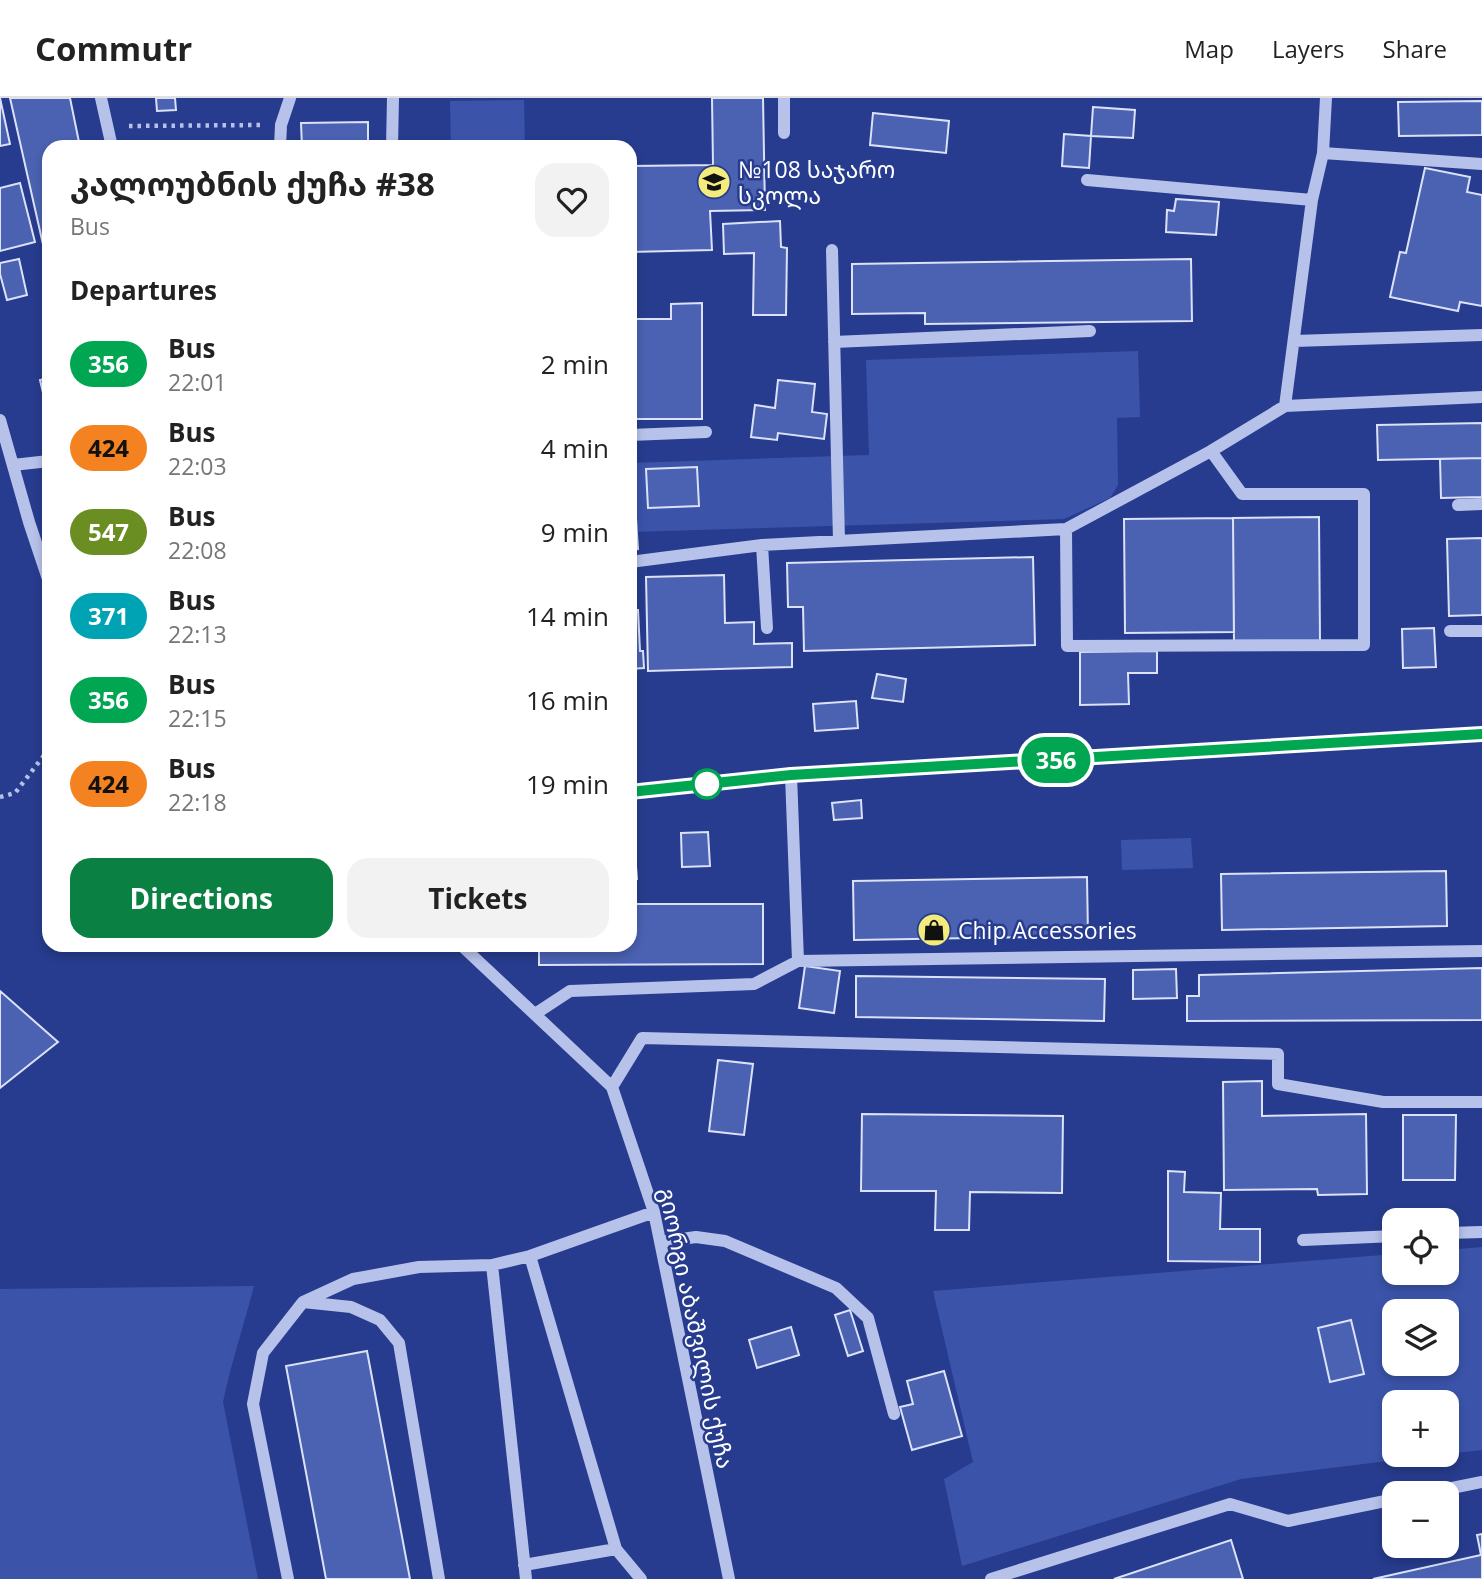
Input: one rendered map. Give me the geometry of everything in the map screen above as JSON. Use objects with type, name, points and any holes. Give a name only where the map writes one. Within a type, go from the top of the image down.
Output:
[{"type":"street","points":[[101,98],[110,140]]},
{"type":"street","points":[[280,140],[281,125],[290,98]]},
{"type":"street","points":[[392,140],[393,98]]},
{"type":"street","points":[[784,98],[784,132]]},
{"type":"street","points":[[1285,406],[1312,200],[1322,153],[1326,98]]},
{"type":"street","points":[[1322,153],[1482,164]]},
{"type":"street","points":[[1087,180],[1312,200]]},
{"type":"street","points":[[832,250],[839,541]]},
{"type":"street","points":[[834,342],[1090,331]]},
{"type":"street","points":[[1294,341],[1482,335]]},
{"type":"street","points":[[637,561],[762,545],[1066,530],[1211,451],[1285,406],[1482,397]]},
{"type":"street","points":[[0,420],[42,561]]},
{"type":"street","points":[[637,435],[706,432]]},
{"type":"street","points":[[1066,530],[1067,646],[1364,645],[1364,494],[1241,494],[1211,451]]},
{"type":"street","points":[[13,465],[42,462]]},
{"type":"street","points":[[1458,505],[1482,504]]},
{"type":"street","points":[[762,545],[767,628]]},
{"type":"street","points":[[1451,631],[1482,631]]},
{"type":"street","points":[[637,791],[791,775],[1482,734]]},
{"type":"street","points":[[791,775],[798,961]]},
{"type":"street","points":[[534,1014],[570,991],[754,984],[798,961],[1482,951]]},
{"type":"street","name":"გიორგი აბაშვილის ქუჩა","points":[[468,952],[612,1087],[654,1212],[729,1579]]},
{"type":"street","points":[[612,1087],[642,1038],[1278,1054],[1278,1084],[1383,1102],[1482,1102]]},
{"type":"street","points":[[288,1579],[253,1404],[263,1353],[303,1302],[353,1279],[419,1267],[492,1265],[530,1256],[654,1212]]},
{"type":"street","points":[[1459,1233],[1482,1232]]},
{"type":"street","points":[[660,1242],[696,1237],[725,1241],[836,1288],[868,1318],[894,1413]]},
{"type":"street","points":[[1303,1240],[1382,1237]]},
{"type":"street","points":[[530,1256],[616,1549],[641,1579]]},
{"type":"street","points":[[492,1265],[526,1579]]},
{"type":"street","points":[[303,1302],[351,1307],[380,1320],[399,1343],[439,1579]]},
{"type":"street","points":[[1459,1487],[1482,1482]]},
{"type":"street","points":[[992,1579],[1230,1504],[1288,1521],[1382,1502]]},
{"type":"street","points":[[524,1565],[616,1549]]},
{"type":"path","points":[[107,126],[281,125]]},
{"type":"path","points":[[0,797],[15,793],[42,758]]},
{"type":"shaded area","points":[[524,100],[525,140],[451,140],[450,101]]},
{"type":"shaded area","points":[[1138,351],[1140,417],[1117,418],[1118,485],[1110,498],[1064,519],[637,532],[637,463],[869,455],[866,360]]},
{"type":"shaded area","points":[[1191,838],[1193,868],[1122,870],[1121,840]]},
{"type":"shaded area","points":[[1482,1247],[1482,1450],[1459,1453],[1459,1390],[1382,1390],[1382,1462],[1241,1479],[962,1566],[944,1479],[973,1462],[933,1291],[1382,1255],[1382,1285],[1459,1285],[1459,1249]]},
{"type":"shaded area","points":[[254,1286],[223,1402],[258,1579],[0,1579],[0,1289]]},
{"type":"building","points":[[0,98],[10,144],[0,146]]},
{"type":"building","points":[[10,98],[70,98],[79,140],[42,140],[42,240]]},
{"type":"building","points":[[156,98],[175,98],[176,110],[157,111]]},
{"type":"building","points":[[712,98],[763,98],[765,210],[710,211],[712,250],[637,252],[637,166],[713,165]]},
{"type":"building","points":[[1482,101],[1482,135],[1399,136],[1398,102]]},
{"type":"building","points":[[1093,107],[1135,110],[1133,138],[1091,136]]},
{"type":"building","points":[[873,113],[949,121],[946,153],[870,145]]},
{"type":"building","points":[[368,122],[368,140],[302,140],[301,123]]},
{"type":"building","points":[[1064,134],[1091,136],[1089,168],[1062,166]]},
{"type":"building","points":[[1425,168],[1470,177],[1467,192],[1482,195],[1482,306],[1460,302],[1458,311],[1390,297],[1400,252],[1406,253]]},
{"type":"building","points":[[20,183],[35,242],[0,251],[0,188]]},
{"type":"building","points":[[1176,199],[1219,202],[1216,235],[1166,232],[1167,210],[1174,211]]},
{"type":"building","points":[[780,221],[781,247],[787,248],[786,315],[753,315],[754,253],[724,254],[723,224]]},
{"type":"building","points":[[19,259],[27,295],[7,300],[0,263]]},
{"type":"building","points":[[1191,259],[1192,321],[925,324],[925,313],[852,314],[852,264]]},
{"type":"building","points":[[702,303],[702,419],[637,419],[637,319],[671,319],[671,304]]},
{"type":"building","points":[[778,380],[815,384],[812,412],[827,414],[824,439],[778,433],[777,440],[751,437],[755,405],[775,408]]},
{"type":"building","points":[[1482,423],[1482,458],[1378,460],[1377,425]]},
{"type":"building","points":[[1482,458],[1482,497],[1441,498],[1440,459]]},
{"type":"building","points":[[697,467],[699,506],[648,508],[646,469]]},
{"type":"building","points":[[1319,517],[1320,642],[1234,643],[1233,518]]},
{"type":"building","points":[[1233,518],[1234,632],[1125,633],[1124,519]]},
{"type":"building","points":[[1482,538],[1482,615],[1449,616],[1447,539]]},
{"type":"building","points":[[1033,557],[1035,645],[804,651],[803,607],[788,607],[787,563]]},
{"type":"building","points":[[724,575],[725,623],[754,622],[754,644],[792,643],[792,667],[648,671],[646,577]]},
{"type":"building","points":[[637,610],[640,651],[643,651],[644,668],[637,668]]},
{"type":"building","points":[[1434,628],[1436,667],[1403,668],[1402,629]]},
{"type":"building","points":[[1157,651],[1157,673],[1128,673],[1129,704],[1080,705],[1080,652]]},
{"type":"building","points":[[877,674],[906,679],[903,702],[872,698]]},
{"type":"building","points":[[856,701],[858,728],[815,731],[813,704]]},
{"type":"building","points":[[861,800],[862,818],[834,820],[832,803]]},
{"type":"building","points":[[708,832],[710,866],[682,867],[681,833]]},
{"type":"building","points":[[1446,871],[1447,926],[1222,930],[1221,874]]},
{"type":"building","points":[[1087,877],[1088,936],[854,940],[853,881]]},
{"type":"building","points":[[637,904],[763,904],[763,964],[539,965],[539,952],[637,952]]},
{"type":"building","points":[[805,966],[840,971],[834,1013],[799,1008]]},
{"type":"building","points":[[1482,968],[1482,1020],[1187,1021],[1187,996],[1199,996],[1199,975]]},
{"type":"building","points":[[1176,969],[1177,998],[1133,999],[1133,970]]},
{"type":"building","points":[[856,976],[1105,979],[1104,1021],[856,1017]]},
{"type":"building","points":[[0,991],[58,1042],[0,1088]]},
{"type":"building","points":[[718,1060],[753,1064],[744,1135],[709,1131]]},
{"type":"building","points":[[1262,1081],[1262,1116],[1366,1114],[1367,1194],[1318,1195],[1317,1189],[1224,1190],[1223,1082]]},
{"type":"building","points":[[862,1114],[1063,1116],[1062,1193],[970,1192],[969,1230],[935,1230],[936,1191],[861,1191]]},
{"type":"building","points":[[1403,1115],[1456,1115],[1455,1180],[1403,1180]]},
{"type":"building","points":[[1168,1171],[1185,1172],[1184,1192],[1221,1193],[1220,1229],[1260,1229],[1260,1262],[1168,1261]]},
{"type":"building","points":[[850,1310],[863,1351],[848,1356],[835,1315]]},
{"type":"building","points":[[1351,1320],[1364,1374],[1330,1382],[1318,1328]]},
{"type":"building","points":[[791,1327],[799,1355],[757,1368],[749,1340]]},
{"type":"building","points":[[367,1351],[410,1579],[326,1579],[286,1366]]},
{"type":"building","points":[[944,1371],[962,1436],[912,1450],[900,1407],[913,1404],[907,1381]]},
{"type":"building","points":[[1482,1534],[1482,1579],[1373,1579],[1481,1555],[1477,1535]]},
{"type":"building","points":[[1231,1540],[1243,1579],[1114,1579]]},
{"type":"bus line","name":"356","points":[[637,791],[791,775],[1482,734]]},
{"type":"place","name":"№108 საჯარო სკოლა","points":[[714,182]]},
{"type":"place","name":"Chip Accessories","points":[[934,930]]}]
